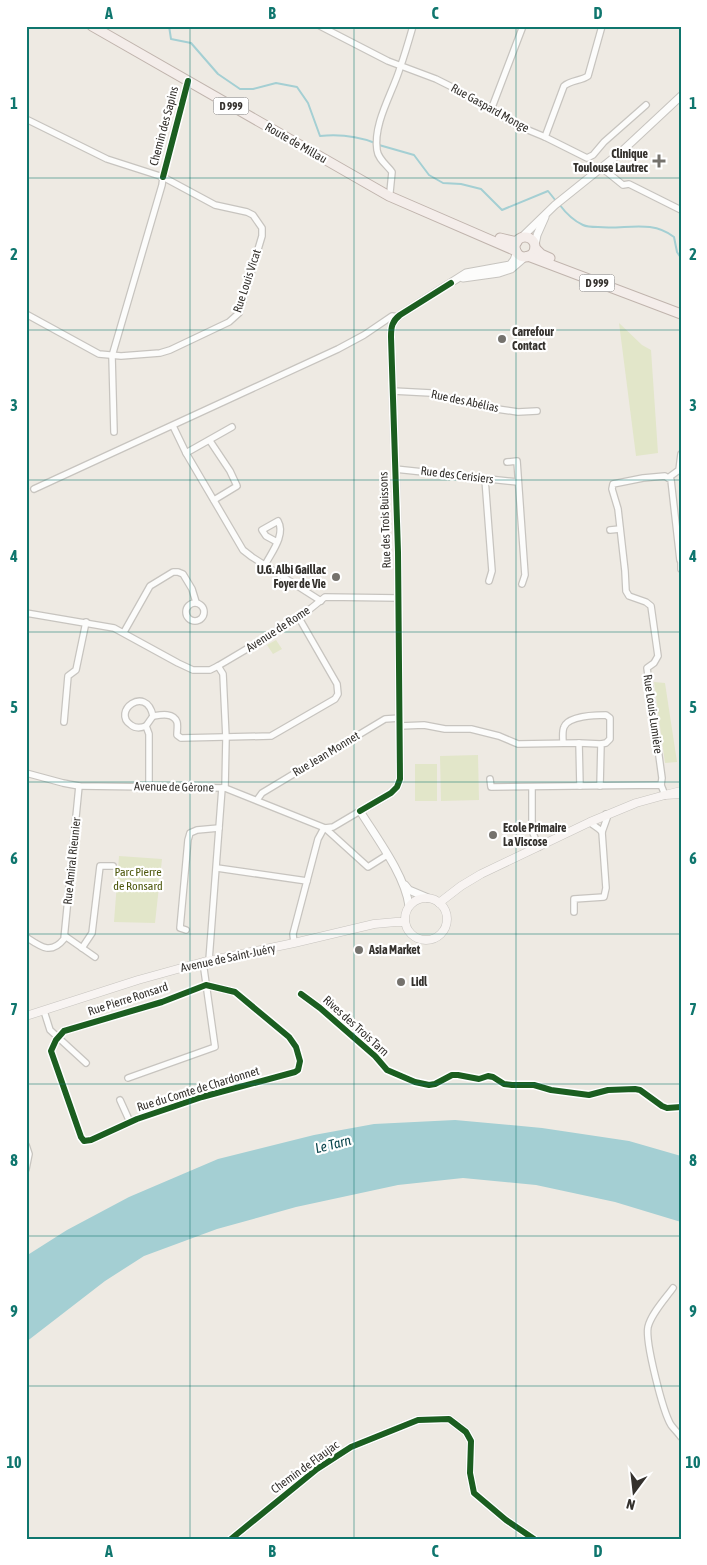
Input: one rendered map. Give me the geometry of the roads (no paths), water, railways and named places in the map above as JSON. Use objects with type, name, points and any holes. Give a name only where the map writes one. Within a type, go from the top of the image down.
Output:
[{"type":"main road","name":"Route de Millau","points":[[92,26],[408,205],[518,245]]},
{"type":"main road","name":"Route de Millau","points":[[371,185],[518,245]]},
{"type":"main road","points":[[528,237],[534,242],[535,246],[533,253],[527,256],[521,255],[518,245],[528,237]]},
{"type":"main road","name":"D 999","points":[[535,246],[546,256],[681,314]]},
{"type":"main road","name":"D 999","points":[[527,256],[667,308]]},
{"type":"main road","points":[[439,903],[461,886],[606,814],[636,803],[681,792]]},
{"type":"main road","points":[[428,898],[439,903],[446,914],[447,920],[445,927],[437,937],[425,940],[419,939],[409,932],[405,922],[406,913],[414,901],[428,898]]},
{"type":"main road","name":"Avenue de Saint-Juéry","points":[[26,1016],[138,980],[206,961],[294,944],[385,922],[405,922]]},
{"type":"street","name":"Rue Gaspard Monge","points":[[320,26],[401,66],[436,79],[516,125],[587,158],[646,105]]},
{"type":"street","points":[[390,192],[392,172],[380,158],[377,140],[382,117],[401,66],[413,26]]},
{"type":"street","points":[[491,110],[523,26]]},
{"type":"street","points":[[545,137],[564,86],[567,83],[588,76],[602,26]]},
{"type":"street","name":"Chemin des Sapins","points":[[114,432],[112,356],[162,186],[162,177],[188,81]]},
{"type":"street","points":[[379,325],[392,325],[398,317],[460,276],[472,271],[510,265],[514,260],[518,245],[546,213],[602,168],[681,96]]},
{"type":"street","points":[[26,119],[107,159],[162,177]]},
{"type":"street","points":[[602,168],[623,185],[629,184],[681,210]]},
{"type":"street","name":"Rue Louis Vicat","points":[[112,356],[160,353],[170,350],[235,318],[239,313],[262,236],[262,228],[253,215],[215,205],[179,184],[162,177]]},
{"type":"street","points":[[535,246],[537,235],[546,213]]},
{"type":"street","points":[[451,283],[467,277],[499,273],[511,269],[527,256]]},
{"type":"street","points":[[26,314],[92,352],[112,356]]},
{"type":"street","points":[[34,489],[338,349],[392,316],[398,317]]},
{"type":"street","name":"Rue des Trois Buissons","points":[[360,811],[391,793],[397,787],[400,779],[399,598],[392,325]]},
{"type":"street","name":"Rue des Abélias","points":[[393,391],[430,393],[483,407],[518,412],[537,411]]},
{"type":"street","points":[[173,426],[186,454],[243,550],[321,600]]},
{"type":"street","points":[[186,454],[232,427]]},
{"type":"street","points":[[210,441],[230,471],[237,486],[214,500]]},
{"type":"street","points":[[681,454],[678,470],[668,478],[672,484],[681,569]]},
{"type":"street","name":"Rue des Cerisiers","points":[[507,462],[518,462],[526,575],[522,584]]},
{"type":"street","name":"Rue des Cerisiers","points":[[395,469],[518,482]]},
{"type":"street","name":"Rue Louis Lumière","points":[[665,795],[661,785],[647,668],[654,663],[658,656],[652,609],[649,604],[629,596],[626,591],[618,509],[613,496],[613,484],[643,478],[665,476],[668,478]]},
{"type":"street","points":[[485,479],[492,571],[489,581]]},
{"type":"street","points":[[610,530],[620,529]]},
{"type":"street","points":[[264,565],[277,542]]},
{"type":"street","points":[[124,632],[150,586],[172,572],[183,574],[192,589],[196,602]]},
{"type":"street","name":"Avenue de Rome","points":[[218,666],[299,618],[325,597],[399,598]]},
{"type":"street","points":[[26,613],[106,626],[124,632],[186,667],[203,671],[218,666],[223,674],[226,738],[224,788],[206,961],[206,985],[215,1047],[128,1078]]},
{"type":"street","points":[[153,716],[169,715],[174,718],[177,722],[177,735],[181,738],[271,736],[334,699],[338,694],[337,684],[299,618]]},
{"type":"street","points":[[64,722],[68,676],[76,670],[86,622]]},
{"type":"street","points":[[137,701],[150,707],[153,716],[146,726],[136,728],[130,725],[125,717],[125,712],[128,705],[137,701]]},
{"type":"street","points":[[563,743],[563,728],[565,724],[584,716],[606,715],[610,718],[610,739],[606,743],[600,744],[600,786]]},
{"type":"street","name":"Rue Jean Monnet","points":[[257,800],[262,793],[385,719],[445,729],[471,729],[499,736],[518,744],[600,744]]},
{"type":"street","points":[[146,726],[149,734],[149,787]]},
{"type":"street","points":[[579,743],[580,786]]},
{"type":"street","name":"Avenue de Gérone","points":[[26,773],[79,786],[224,788],[325,828],[368,867],[387,855]]},
{"type":"street","points":[[490,779],[491,787],[661,785]]},
{"type":"street","name":"Rue Amiral Rieunier","points":[[65,936],[79,786]]},
{"type":"street","points":[[532,787],[532,834],[539,846]]},
{"type":"street","points":[[294,944],[293,934],[318,839],[325,828],[333,827],[360,811],[409,890],[428,898]]},
{"type":"street","points":[[574,912],[574,899],[604,897],[606,888],[602,832],[607,818],[606,814]]},
{"type":"street","points":[[590,822],[602,832]]},
{"type":"street","points":[[186,930],[180,928],[190,833],[197,830],[219,828]]},
{"type":"street","points":[[82,948],[92,933],[100,866],[113,866]]},
{"type":"street","points":[[217,868],[307,881]]},
{"type":"street","points":[[401,879],[408,896],[409,906]]},
{"type":"street","points":[[26,937],[41,947],[50,948],[60,944],[65,936],[95,957]]},
{"type":"street","name":"Rue Pierre Ronsard","points":[[59,1037],[64,1031],[162,1002],[206,985]]},
{"type":"street","name":"Rue du Comte de Chardonnet","points":[[59,1037],[51,1051],[84,1141],[91,1140],[130,1122],[202,1097],[298,1070],[300,1061],[296,1047],[289,1037],[236,992],[206,985]]},
{"type":"street","points":[[44,1010],[50,1030],[86,1063]]},
{"type":"street","name":"Rue du Comte de Chardonnet","points":[[120,1100],[130,1122]]},
{"type":"street","points":[[26,1145],[29,1154],[26,1169]]},
{"type":"street","points":[[673,1288],[657,1310],[648,1328],[650,1348],[664,1408],[670,1424],[681,1437]]},
{"type":"street","name":"Chemin de Flaujac","points":[[231,1539],[317,1469],[351,1447],[418,1420],[440,1419],[449,1419],[466,1432],[471,1441],[470,1473],[474,1492],[506,1520],[534,1539]]},
{"type":"water","name":"Le Tarn","points":[[455,1120],[542,1128],[629,1141],[681,1156],[681,1222],[615,1202],[536,1185],[463,1178],[398,1185],[296,1207],[217,1229],[144,1256],[105,1281],[26,1342],[26,1256],[67,1230],[129,1197],[218,1159],[314,1135],[374,1124]]},
{"type":"waterway","points":[[169,26],[171,39],[191,43],[218,74],[240,89],[253,89],[276,83],[297,87],[308,103],[320,136],[348,136],[375,143]]},
{"type":"waterway","points":[[379,145],[414,155],[429,175],[443,183],[461,184],[481,189],[502,210],[548,191],[556,201]]},
{"type":"waterway","points":[[559,204],[573,219],[586,226],[656,228],[674,237],[677,252],[681,258]]},
{"type":"place","name":"Clinique Toulouse Lautrec","points":[[659,161]]},
{"type":"place","name":"Carrefour Contact","points":[[502,339]]},
{"type":"place","name":"U.G. Albi Gaillac Foyer de Vie","points":[[336,577]]},
{"type":"place","name":"Ecole Primaire La Viscose","points":[[493,835]]},
{"type":"place","name":"Asia Market","points":[[359,950]]},
{"type":"place","name":"Lidl","points":[[401,982]]},
{"type":"park label","name":"Parc Pierre de Ronsard","points":[[138,879]]}]
